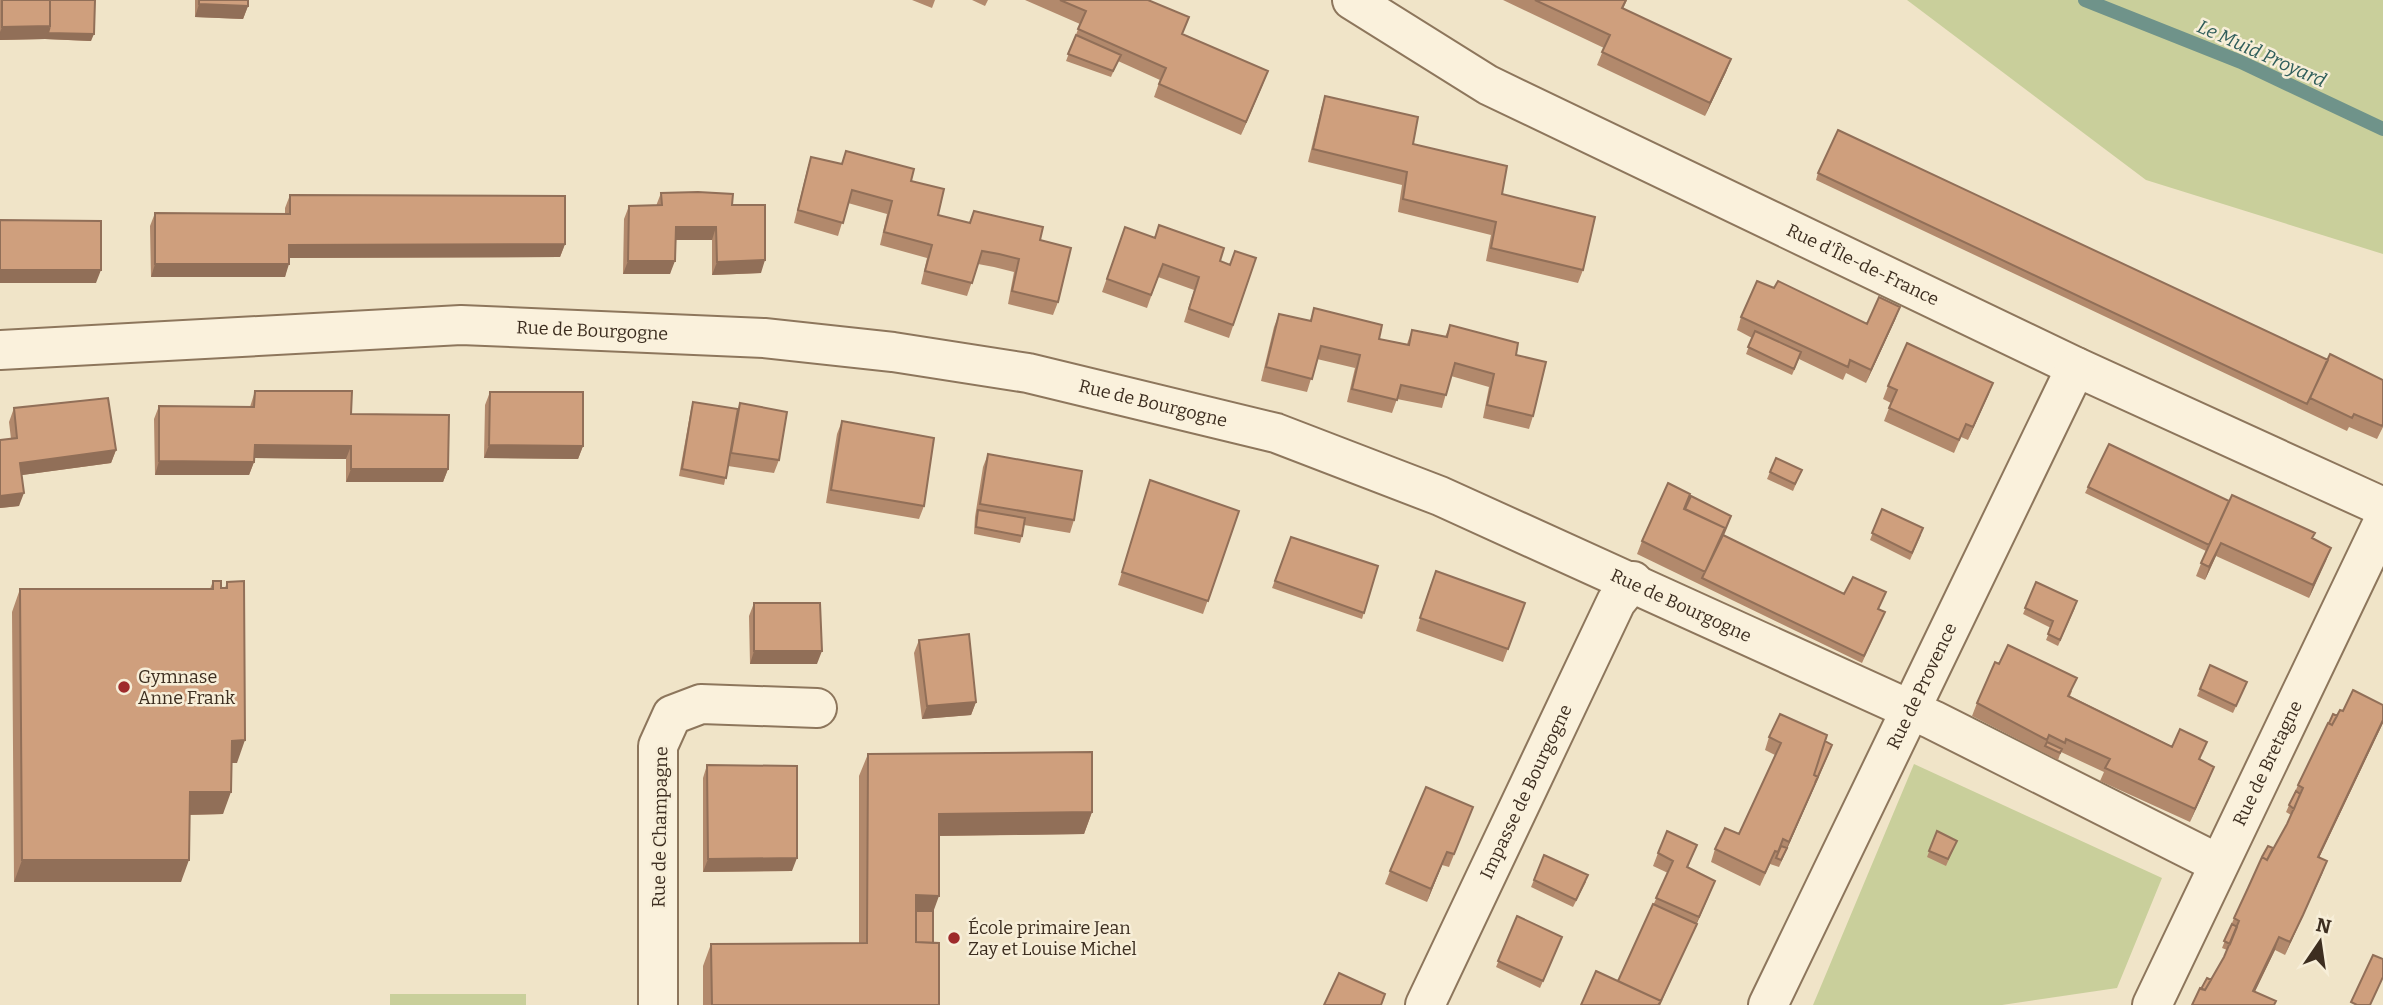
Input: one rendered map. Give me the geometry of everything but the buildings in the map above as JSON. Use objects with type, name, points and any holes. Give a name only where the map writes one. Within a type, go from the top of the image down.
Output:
[{"type":"street","name":"Rue d'Île-de-France","points":[[1352,0],[1488,85],[2076,367],[2383,507]]},
{"type":"street","name":"Rue de Bourgogne","points":[[0,350],[461,325],[764,338],[893,352],[1028,373],[1276,433],[1440,496],[1912,711],[2217,863]]},
{"type":"street","name":"Rue de Provence","points":[[1768,1005],[1912,711],[1982,555],[2076,367]]},
{"type":"street","name":"Rue de Bretagne","points":[[2152,1005],[2217,863],[2301,696],[2383,522]]},
{"type":"street","name":"Impasse de Bourgogne","points":[[1424,1005],[1616,602],[1633,582]]},
{"type":"street","name":"Rue de Champagne","points":[[658,1005],[658,746],[672,715],[701,704],[817,708]]},
{"type":"green space","points":[[1907,0],[2383,0],[2383,254],[2146,180]]},
{"type":"green space","points":[[1914,764],[2162,878],[2117,988],[2002,1005],[1813,1005]]},
{"type":"green space","points":[[390,994],[526,994],[526,1005],[390,1005]]},
{"type":"waterway","name":"Le Muid Proyard","points":[[2085,0],[2241,62],[2383,129]]},
{"type":"place","name":"Gymnase Anne Frank","points":[[124,687]]},
{"type":"place","name":"École primaire Jean Zay et Louise Michel","points":[[954,938]]}]
